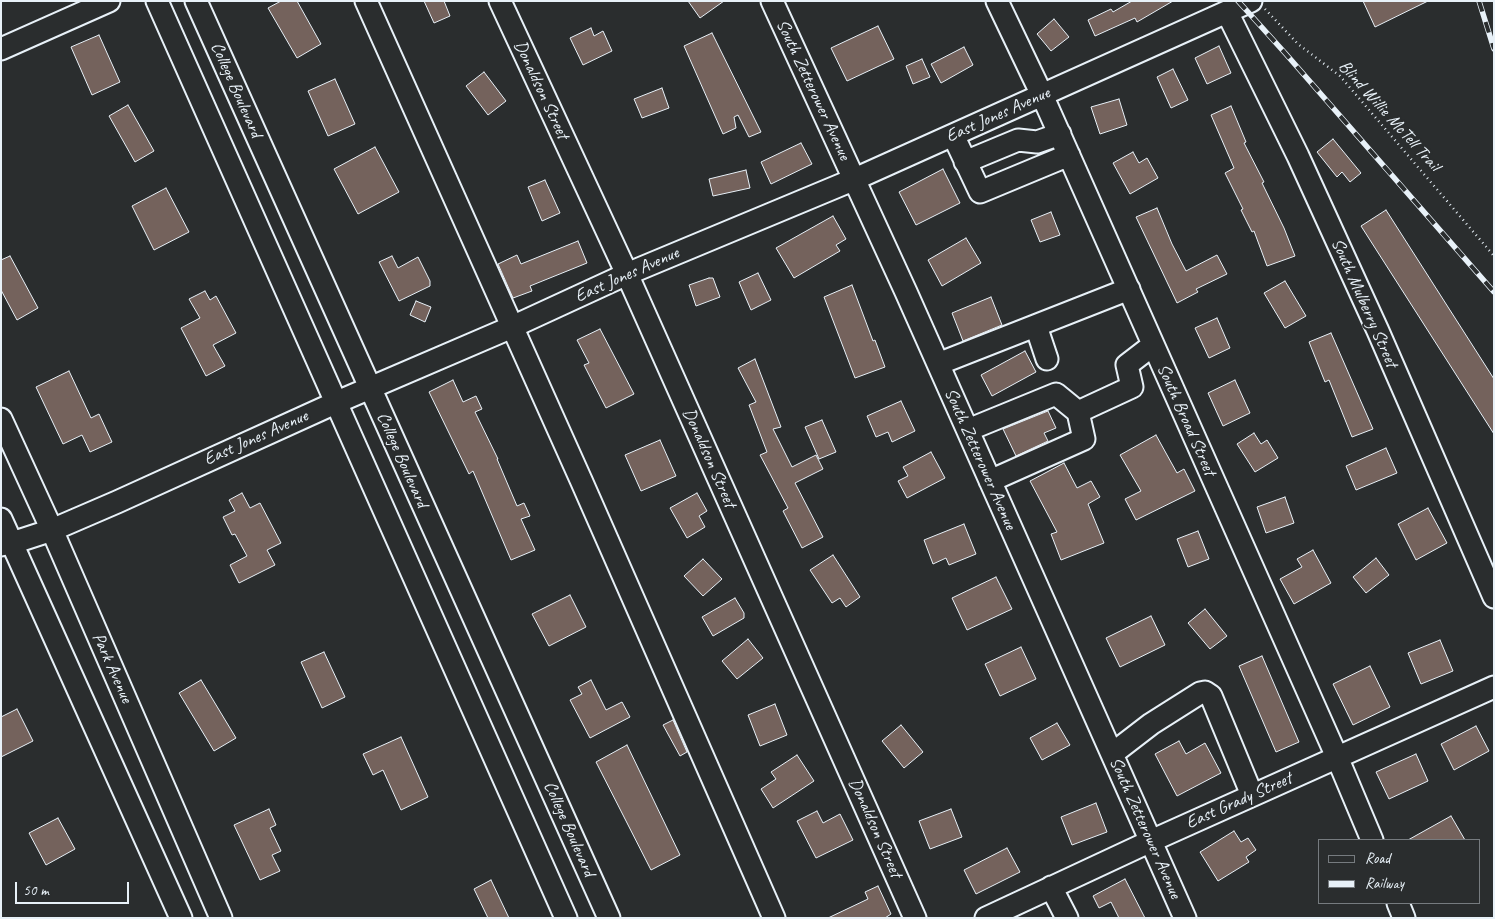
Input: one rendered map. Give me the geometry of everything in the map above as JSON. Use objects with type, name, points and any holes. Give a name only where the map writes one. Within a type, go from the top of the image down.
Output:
[{"type":"street","points":[[1,49],[109,1]]},
{"type":"street","name":"College Boulevard","points":[[157,1],[566,918]]},
{"type":"street","name":"College Boulevard","points":[[196,1],[609,918]]},
{"type":"street","points":[[366,1],[593,507],[774,918]]},
{"type":"street","name":"Donaldson Street","points":[[500,1],[627,274],[915,918]]},
{"type":"street","name":"South Zetterower Avenue","points":[[772,1],[855,179],[1185,918]]},
{"type":"street","name":"South Broad Street","points":[[997,1],[1069,154],[1337,757],[1372,839]]},
{"type":"street","name":"East Jones Avenue","points":[[7,544],[52,530],[335,403],[512,327],[627,274],[855,179],[1227,12],[1257,5]]},
{"type":"street","name":"South Mulberry Street","points":[[1227,12],[1306,174],[1378,331],[1494,597]]},
{"type":"street","points":[[965,162],[1018,140],[1037,142],[1060,134]]},
{"type":"street","points":[[953,135],[980,192],[1069,154]]},
{"type":"street","points":[[938,364],[1129,289]]},
{"type":"street","points":[[1036,326],[1047,359]]},
{"type":"street","points":[[1078,412],[1132,387],[1127,365],[1153,346]]},
{"type":"street","points":[[968,430],[1056,394],[1078,412],[1084,440],[990,482]]},
{"type":"street","name":"Park Avenue","points":[[1,419],[52,530],[221,918]]},
{"type":"street","points":[[1,519],[7,544],[182,918]]},
{"type":"street","name":"East Grady Street","points":[[986,918],[1252,795],[1494,687]]},
{"type":"street","points":[[1112,754],[1151,724],[1200,693],[1205,692],[1211,696],[1252,795]]},
{"type":"street","points":[[1051,887],[1067,918]]},
{"type":"street","points":[[1398,904],[1404,918]]},
{"type":"path","name":"Blind Willie McTell Trail","points":[[1257,5],[1298,44],[1340,76],[1494,256]]},
{"type":"building","points":[[281,1],[297,1],[321,44],[297,58],[268,8]]},
{"type":"building","points":[[424,1],[444,1],[450,16],[434,23]]},
{"type":"building","points":[[688,1],[724,1],[700,18]]},
{"type":"building","points":[[1132,1],[1173,1],[1137,22],[1135,18],[1095,36],[1088,20],[1111,9],[1113,12]]},
{"type":"building","points":[[1363,1],[1428,1],[1375,27]]},
{"type":"building","points":[[1054,19],[1069,37],[1051,51],[1037,34]]},
{"type":"building","points":[[878,26],[894,59],[847,81],[831,48]]},
{"type":"building","points":[[591,28],[594,36],[603,31],[612,51],[583,65],[570,38]]},
{"type":"building","points":[[712,33],[761,132],[749,137],[738,115],[734,117],[736,128],[723,134],[684,46]]},
{"type":"building","points":[[99,35],[120,82],[92,95],[71,47]]},
{"type":"building","points":[[1219,46],[1231,73],[1207,84],[1195,58]]},
{"type":"building","points":[[964,47],[973,65],[941,83],[931,64]]},
{"type":"building","points":[[922,59],[930,77],[913,84],[906,66]]},
{"type":"building","points":[[1173,69],[1188,100],[1171,108],[1157,77]]},
{"type":"building","points":[[484,72],[506,101],[488,115],[466,86]]},
{"type":"building","points":[[335,79],[355,124],[328,136],[308,91]]},
{"type":"building","points":[[662,88],[669,108],[642,118],[634,99]]},
{"type":"building","points":[[1119,99],[1127,125],[1100,134],[1091,107]]},
{"type":"building","points":[[128,105],[154,151],[135,162],[109,116]]},
{"type":"building","points":[[1231,106],[1246,142],[1244,143],[1264,182],[1262,183],[1284,228],[1295,256],[1267,266],[1254,231],[1252,232],[1241,210],[1243,209],[1225,173],[1234,168],[1211,115]]},
{"type":"building","points":[[1333,139],[1361,173],[1350,182],[1342,172],[1337,177],[1317,152]]},
{"type":"building","points":[[801,143],[812,164],[771,184],[761,162]]},
{"type":"building","points":[[375,147],[399,192],[358,214],[334,169]]},
{"type":"building","points":[[1133,152],[1139,163],[1147,158],[1158,178],[1130,194],[1113,163]]},
{"type":"building","points":[[943,169],[960,203],[916,225],[899,192]]},
{"type":"building","points":[[746,170],[750,188],[713,196],[709,179]]},
{"type":"building","points":[[545,180],[560,213],[542,221],[528,187]]},
{"type":"building","points":[[166,188],[189,232],[154,250],[132,206]]},
{"type":"building","points":[[1157,208],[1186,271],[1217,255],[1227,274],[1196,289],[1198,292],[1177,303],[1136,217]]},
{"type":"building","points":[[1386,210],[1494,379],[1494,434],[1361,226]]},
{"type":"building","points":[[1051,212],[1060,235],[1040,242],[1031,220]]},
{"type":"building","points":[[833,216],[846,239],[836,245],[840,251],[794,278],[776,248]]},
{"type":"building","points":[[966,238],[981,263],[942,286],[928,260]]},
{"type":"building","points":[[578,241],[587,263],[530,286],[532,291],[513,298],[498,264],[517,255],[521,264]]},
{"type":"building","points":[[10,256],[38,308],[17,320],[1,290],[1,260]]},
{"type":"building","points":[[392,256],[398,268],[418,257],[430,281],[430,286],[399,301],[379,262]]},
{"type":"building","points":[[758,273],[771,300],[751,310],[739,282]]},
{"type":"building","points":[[713,278],[720,297],[696,306],[689,285]]},
{"type":"building","points":[[1285,281],[1306,316],[1285,328],[1264,293]]},
{"type":"building","points":[[852,285],[885,367],[855,378],[824,297]]},
{"type":"building","points":[[205,291],[210,300],[216,296],[236,333],[213,345],[225,366],[206,376],[181,328],[200,318],[189,299]]},
{"type":"building","points":[[991,297],[1002,325],[963,341],[952,313]]},
{"type":"building","points":[[416,301],[431,307],[425,322],[410,315]]},
{"type":"building","points":[[1217,318],[1230,348],[1209,358],[1195,328]]},
{"type":"building","points":[[600,329],[634,394],[606,408],[584,365],[589,363],[577,340]]},
{"type":"building","points":[[1331,333],[1373,429],[1352,437],[1329,380],[1325,382],[1309,342]]},
{"type":"building","points":[[1025,351],[1036,372],[992,396],[981,375]]},
{"type":"building","points":[[755,359],[781,427],[773,429],[792,467],[816,455],[823,469],[795,483],[823,537],[802,548],[783,511],[788,508],[760,455],[767,452],[749,405],[756,402],[738,368]]},
{"type":"building","points":[[69,371],[91,418],[99,414],[112,442],[90,452],[82,435],[63,444],[36,387]]},
{"type":"building","points":[[453,380],[463,402],[476,396],[482,409],[475,412],[498,459],[517,506],[524,503],[530,516],[521,519],[535,550],[511,560],[473,471],[469,474],[429,392]]},
{"type":"building","points":[[1235,380],[1250,413],[1223,426],[1208,393]]},
{"type":"building","points":[[901,401],[915,431],[892,442],[888,432],[876,437],[867,416]]},
{"type":"building","points":[[1048,411],[1056,428],[1044,433],[1048,441],[1016,456],[1003,429]]},
{"type":"building","points":[[822,420],[836,452],[819,459],[805,427]]},
{"type":"building","points":[[1254,433],[1261,444],[1267,440],[1278,458],[1255,472],[1237,444]]},
{"type":"building","points":[[1156,435],[1177,473],[1184,469],[1195,491],[1136,520],[1125,499],[1141,491],[1120,455]]},
{"type":"building","points":[[660,440],[676,476],[641,491],[625,455]]},
{"type":"building","points":[[1386,448],[1397,473],[1356,490],[1346,466]]},
{"type":"building","points":[[931,452],[945,478],[907,498],[898,481],[908,476],[903,467]]},
{"type":"building","points":[[1064,463],[1077,488],[1091,481],[1100,497],[1088,504],[1104,543],[1061,560],[1051,534],[1057,532],[1030,481]]},
{"type":"building","points":[[242,493],[250,508],[260,503],[281,543],[267,550],[275,565],[239,583],[230,565],[247,556],[235,534],[232,535],[223,517],[235,511],[229,500]]},
{"type":"building","points":[[697,493],[707,511],[699,516],[705,527],[687,538],[670,508]]},
{"type":"building","points":[[1285,497],[1294,523],[1266,533],[1257,507]]},
{"type":"building","points":[[1428,508],[1447,543],[1416,560],[1398,524]]},
{"type":"building","points":[[964,524],[976,554],[949,565],[946,558],[933,564],[924,540]]},
{"type":"building","points":[[1198,531],[1209,559],[1188,567],[1177,539]]},
{"type":"building","points":[[1313,550],[1331,583],[1294,604],[1280,579],[1302,567],[1297,559]]},
{"type":"building","points":[[833,555],[860,597],[846,607],[840,598],[832,603],[810,570]]},
{"type":"building","points":[[1376,558],[1389,575],[1366,593],[1353,577]]},
{"type":"building","points":[[703,559],[722,579],[703,596],[684,576]]},
{"type":"building","points":[[996,577],[1012,609],[967,630],[952,598]]},
{"type":"building","points":[[570,595],[586,627],[549,646],[532,614]]},
{"type":"building","points":[[735,598],[744,613],[744,618],[713,636],[702,617]]},
{"type":"building","points":[[1205,609],[1227,636],[1210,649],[1188,623]]},
{"type":"building","points":[[1151,616],[1165,645],[1120,667],[1106,638]]},
{"type":"building","points":[[748,639],[763,658],[737,679],[722,661]]},
{"type":"building","points":[[1440,640],[1453,671],[1421,684],[1408,653]]},
{"type":"building","points":[[1021,647],[1036,679],[1000,696],[985,664]]},
{"type":"building","points":[[324,652],[345,697],[322,708],[301,662]]},
{"type":"building","points":[[1262,656],[1299,742],[1276,752],[1239,666]]},
{"type":"building","points":[[1370,666],[1390,707],[1353,725],[1333,684]]},
{"type":"building","points":[[201,680],[236,738],[214,751],[179,693]]},
{"type":"building","points":[[591,680],[606,710],[622,702],[630,717],[590,738],[570,700],[582,694],[578,687]]},
{"type":"building","points":[[775,704],[787,735],[760,746],[748,715]]},
{"type":"building","points":[[17,709],[33,741],[1,757],[1,717]]},
{"type":"building","points":[[673,720],[687,752],[680,756],[663,725]]},
{"type":"building","points":[[1057,723],[1070,745],[1042,760],[1030,738]]},
{"type":"building","points":[[901,725],[923,752],[904,768],[882,741]]},
{"type":"building","points":[[1476,726],[1489,751],[1454,770],[1441,744]]},
{"type":"building","points":[[401,737],[428,797],[401,810],[383,770],[373,775],[363,754]]},
{"type":"building","points":[[1179,741],[1186,754],[1205,743],[1221,773],[1177,796],[1155,754]]},
{"type":"building","points":[[627,745],[680,855],[651,870],[596,762]]},
{"type":"building","points":[[1416,754],[1428,781],[1389,799],[1376,772]]},
{"type":"building","points":[[797,755],[814,781],[773,808],[761,789],[776,779],[771,772]]},
{"type":"building","points":[[1096,803],[1107,832],[1072,845],[1061,817]]},
{"type":"building","points":[[269,809],[276,825],[270,828],[281,851],[272,855],[280,871],[260,880],[234,825]]},
{"type":"building","points":[[951,809],[962,837],[930,849],[919,821]]},
{"type":"building","points":[[817,811],[823,823],[840,814],[853,840],[816,858],[797,821]]},
{"type":"building","points":[[1451,816],[1464,839],[1410,839]]},
{"type":"building","points":[[58,818],[75,849],[46,865],[29,833]]},
{"type":"building","points":[[1234,831],[1241,842],[1248,838],[1256,850],[1246,857],[1249,862],[1218,881],[1200,852]]},
{"type":"building","points":[[1007,848],[1020,872],[976,894],[964,870]]},
{"type":"building","points":[[1125,879],[1145,918],[1119,918],[1111,902],[1099,908],[1093,896]]},
{"type":"building","points":[[491,880],[509,918],[488,918],[474,889]]},
{"type":"building","points":[[878,886],[891,914],[885,918],[828,918],[868,899],[865,892]]},
{"type":"railway","points":[[1238,1],[1494,292]]},
{"type":"railway","points":[[1479,1],[1494,49]]}]
